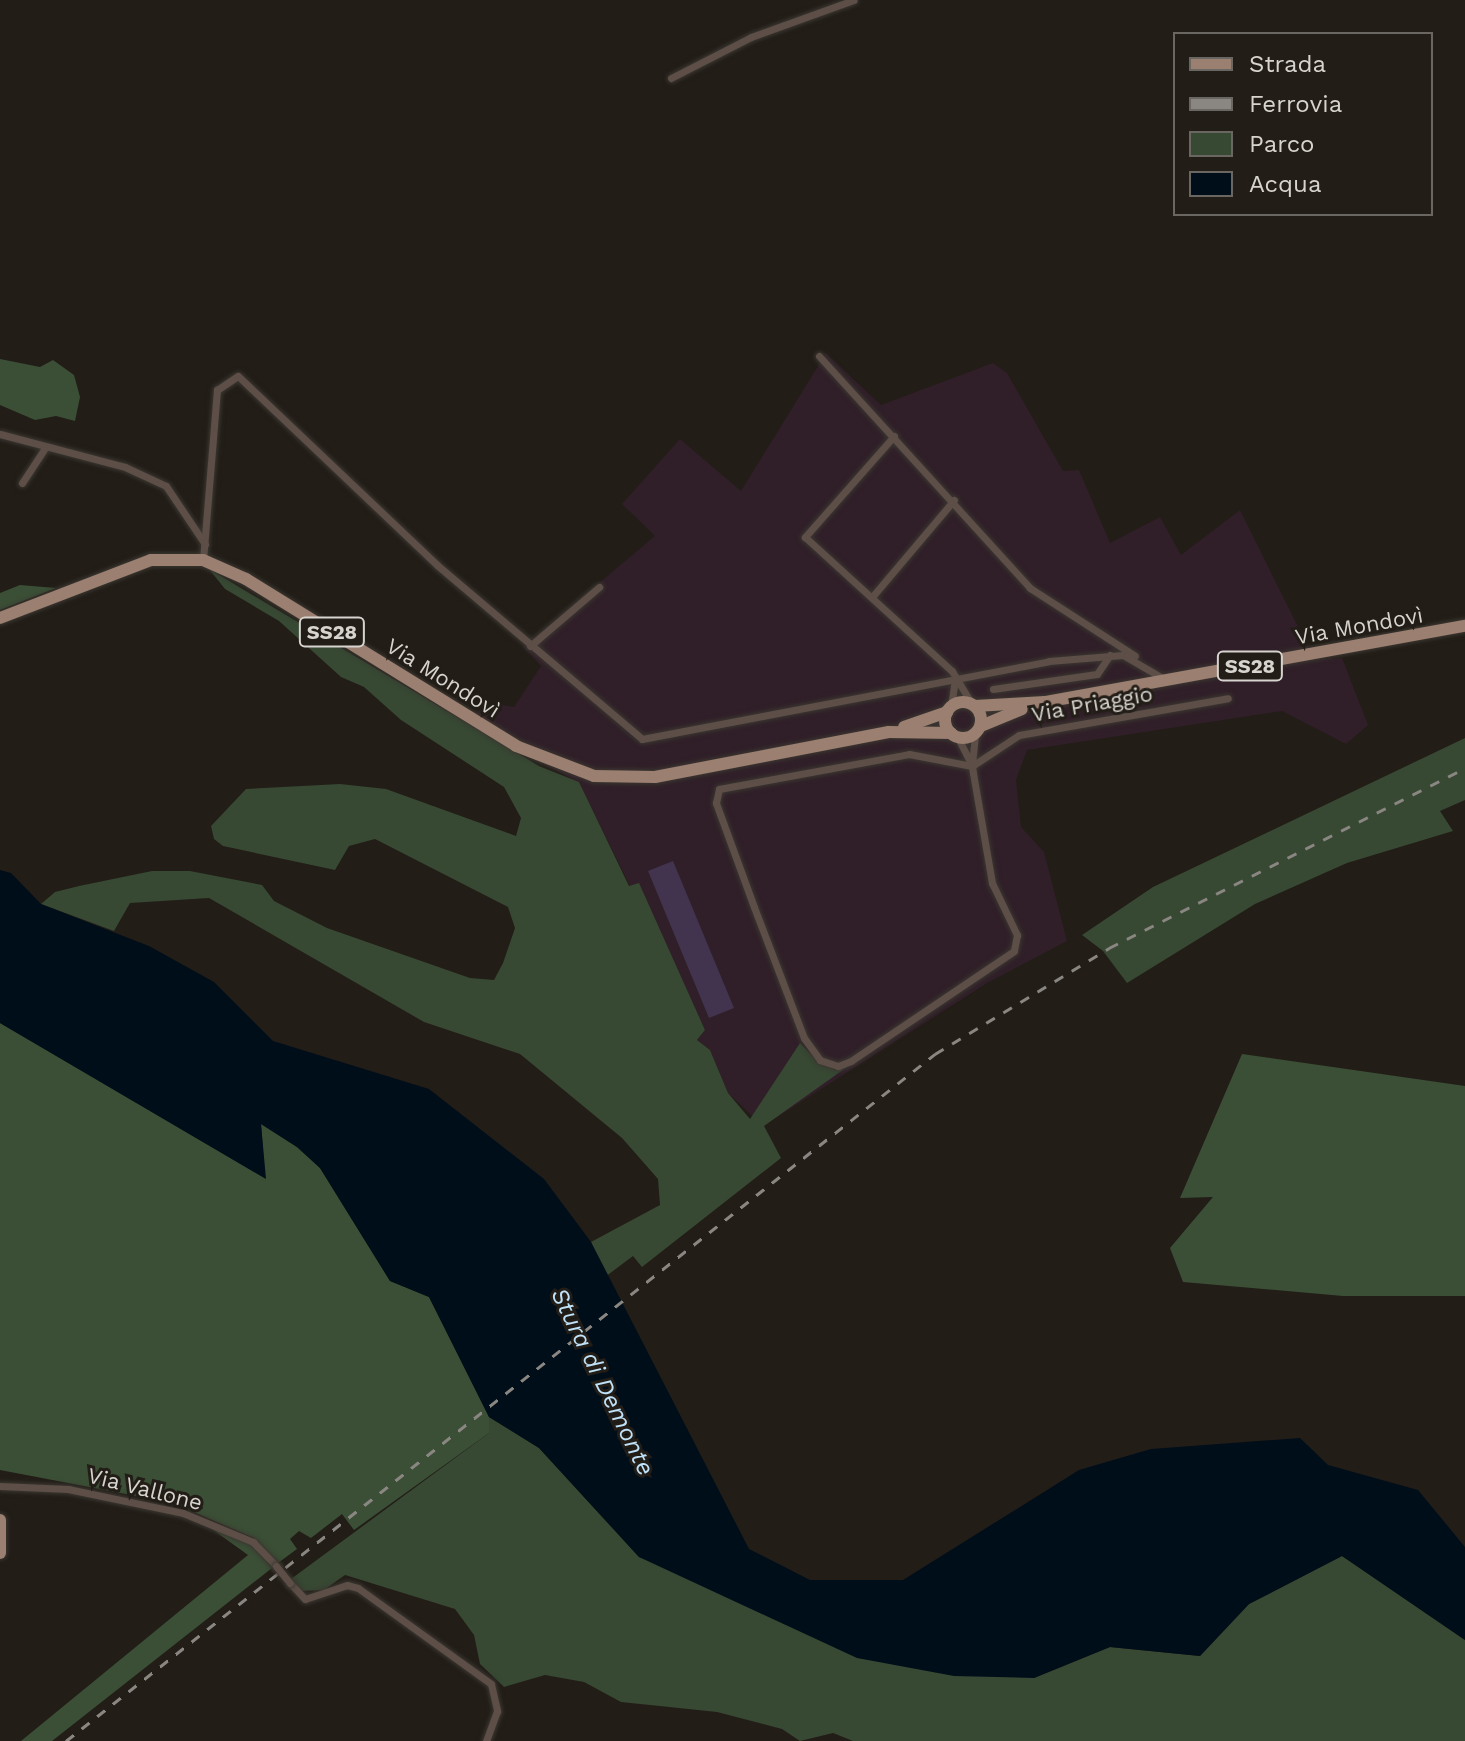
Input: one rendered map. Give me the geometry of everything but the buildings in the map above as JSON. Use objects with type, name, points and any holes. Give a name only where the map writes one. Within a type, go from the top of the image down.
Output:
[{"type":"main road","name":"Via Mondovì","points":[[0,618],[151,560],[203,560],[246,579],[516,746],[567,770],[655,777],[889,732],[949,709]]},
{"type":"main road","name":"Via Mondovì","points":[[973,705],[1045,702],[1465,626]]},
{"type":"main road","name":"Via Mondovì","points":[[978,730],[1045,702]]},
{"type":"main road","name":"SS28","points":[[949,709],[973,705]]},
{"type":"main road","points":[[973,705],[978,730]]},
{"type":"main road","points":[[949,709],[954,735]]},
{"type":"main road","name":"SS28","points":[[954,735],[978,730]]},
{"type":"main road","name":"Via Mondovì","points":[[889,732],[954,735]]},
{"type":"main road","points":[[0,1520],[0,1553]]},
{"type":"street","points":[[671,78],[751,37],[854,0]]},
{"type":"street","points":[[819,356],[954,500],[1030,588],[1166,680]]},
{"type":"street","points":[[203,560],[217,390],[238,376],[341,479],[530,646],[642,739],[955,678],[1110,655],[1140,660]]},
{"type":"street","points":[[0,434],[45,448],[95,458],[166,486],[206,546]]},
{"type":"street","points":[[894,436],[805,537],[955,678],[973,705]]},
{"type":"street","points":[[22,483],[45,448]]},
{"type":"street","points":[[872,597],[954,500]]},
{"type":"street","points":[[530,646],[599,587]]},
{"type":"street","points":[[993,689],[1097,674],[1110,655]]},
{"type":"street","points":[[949,709],[955,678]]},
{"type":"street","name":"Via Priaggio","points":[[972,766],[1019,735],[1228,698]]},
{"type":"street","points":[[972,766],[909,754],[716,794],[804,1038],[820,1060],[838,1066],[851,1061],[1014,951],[1017,935],[992,883],[972,766],[978,730]]},
{"type":"street","points":[[954,735],[972,766]]},
{"type":"street","name":"Via Vallone","points":[[0,1486],[68,1489],[183,1513],[253,1542],[305,1599],[347,1585],[491,1684],[497,1697],[486,1741]]},
{"type":"shaded area","points":[[826,353],[881,405],[993,363],[1007,373],[1063,471],[1079,470],[1110,543],[1160,517],[1181,555],[1240,510],[1314,659],[1342,658],[1368,725],[1346,744],[1282,711],[1027,750],[1016,780],[1021,827],[1044,852],[1067,941],[989,982],[763,1126],[728,1093],[710,1050],[697,1040],[705,1030],[639,884],[630,886],[579,783],[465,721],[489,703],[514,707],[541,666],[523,647],[655,536],[622,504],[680,439],[741,491]]},
{"type":"green space","points":[[0,359],[40,367],[53,360],[74,375],[80,397],[75,421],[56,416],[35,420],[0,405]]},
{"type":"green space","points":[[209,569],[539,766],[579,782],[629,886],[639,883],[705,1030],[697,1040],[710,1050],[728,1093],[750,1119],[800,1043],[820,1064],[847,1067],[764,1126],[781,1158],[642,1267],[633,1256],[605,1277],[591,1242],[660,1205],[658,1179],[622,1138],[520,1054],[424,1022],[209,898],[130,903],[114,931],[41,904],[55,892],[79,886],[152,871],[190,871],[262,885],[274,901],[327,928],[470,978],[494,980],[503,963],[515,928],[508,907],[375,839],[349,846],[335,870],[223,846],[214,839],[211,826],[246,789],[340,784],[386,789],[516,836],[521,818],[504,787],[401,720],[364,687],[341,677],[279,621],[225,589]]},
{"type":"green space","points":[[20,585],[56,588],[0,610],[0,593]]},
{"type":"green space","points":[[1465,738],[1465,800],[1440,811],[1453,831],[1347,863],[1255,904],[1127,983],[1103,951],[1082,935],[1153,887]]},
{"type":"green space","points":[[0,1023],[265,1178],[261,1124],[297,1147],[320,1168],[390,1281],[429,1297],[489,1417],[489,1433],[354,1530],[342,1514],[311,1538],[299,1531],[290,1539],[297,1549],[278,1563],[254,1538],[173,1503],[0,1470]]},
{"type":"green space","points":[[1242,1054],[1465,1086],[1465,1296],[1343,1296],[1183,1282],[1170,1248],[1213,1197],[1180,1198]]},
{"type":"green space","points":[[489,1417],[539,1448],[639,1557],[1034,1678],[1110,1647],[1200,1656],[1249,1604],[1342,1556],[1465,1640],[1465,1741],[853,1741],[833,1733],[800,1741],[782,1729],[717,1712],[621,1702],[584,1682],[545,1675],[504,1687],[480,1664],[474,1635],[455,1609],[345,1575],[324,1590],[301,1591],[291,1579],[489,1433]]},
{"type":"green space","points":[[205,1524],[253,1546],[272,1568],[52,1741],[21,1741],[248,1555]]},
{"type":"water","name":"Stura di Demonte","points":[[0,870],[11,873],[41,904],[149,946],[214,982],[273,1041],[429,1089],[544,1179],[591,1242],[749,1549],[810,1580],[903,1580],[1079,1470],[1151,1449],[1300,1438],[1328,1465],[1418,1490],[1465,1547],[1465,1640],[1342,1556],[1249,1604],[1200,1656],[1110,1647],[1034,1678],[954,1676],[857,1658],[639,1557],[539,1448],[489,1417],[429,1297],[390,1281],[320,1168],[297,1147],[261,1124],[266,1179],[0,1023]]},
{"type":"railway","points":[[66,1741],[935,1054],[1109,948],[1465,768]]}]
